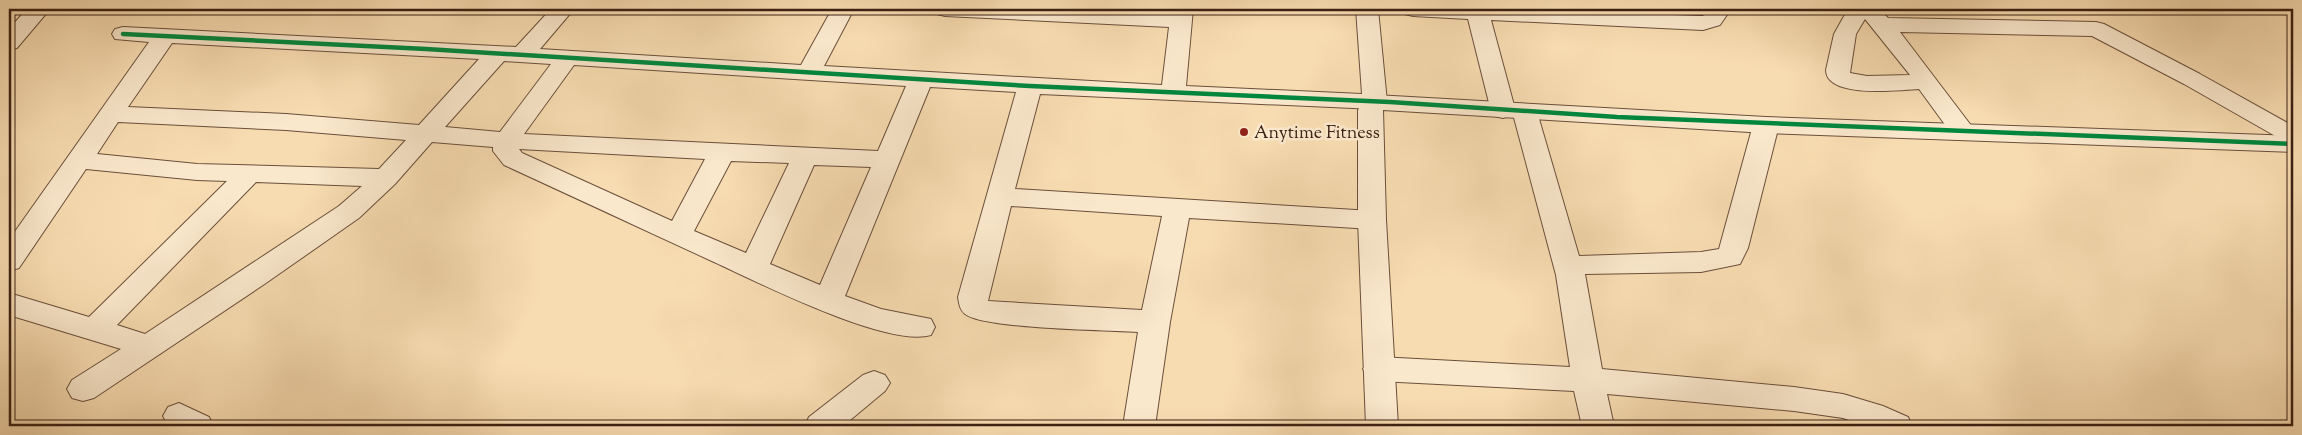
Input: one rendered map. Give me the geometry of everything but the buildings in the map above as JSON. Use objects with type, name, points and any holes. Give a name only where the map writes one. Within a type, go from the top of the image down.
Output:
[{"type":"street","points":[[9,43],[39,9]]},
{"type":"street","points":[[82,388],[149,346],[349,212],[386,178],[425,134],[510,54],[563,9]]},
{"type":"street","points":[[809,72],[843,9]]},
{"type":"street","points":[[945,9],[1181,15],[1173,94]]},
{"type":"street","points":[[1367,9],[1375,102],[1370,110],[1372,220],[1382,426]]},
{"type":"street","points":[[1414,9],[1478,13],[1661,15],[1711,22],[1716,18],[1720,9]]},
{"type":"street","points":[[1858,9],[1845,34],[1838,76],[1842,80],[1857,83],[1926,81]]},
{"type":"street","points":[[1478,13],[1570,275],[1598,426]]},
{"type":"street","points":[[1875,17],[1926,81],[1963,132]]},
{"type":"street","points":[[1875,17],[2096,29],[2192,79],[2293,136]]},
{"type":"street","points":[[123,34],[568,57],[1173,94],[1375,102],[1514,112],[1766,124],[2293,144]]},
{"type":"street","points":[[9,260],[165,36]]},
{"type":"street","points":[[568,57],[506,140],[506,151],[514,159],[678,235],[866,316],[891,324],[920,327]]},
{"type":"street","points":[[828,300],[921,79]]},
{"type":"street","points":[[1030,86],[973,296],[974,306],[994,313],[1155,322]]},
{"type":"street","points":[[111,114],[286,122],[506,140],[722,153],[888,160]]},
{"type":"street","points":[[1570,275],[1574,267],[1585,264],[1701,262],[1730,256],[1734,248],[1766,124]]},
{"type":"street","points":[[678,235],[722,153]]},
{"type":"street","points":[[754,268],[804,156]]},
{"type":"street","points":[[80,160],[150,168],[248,175],[386,178]]},
{"type":"street","points":[[94,330],[146,280],[248,175]]},
{"type":"street","points":[[999,197],[1372,220]]},
{"type":"street","points":[[1139,426],[1155,322],[1177,207]]},
{"type":"street","points":[[9,304],[149,346]]},
{"type":"street","points":[[1379,369],[1588,380],[1794,399],[1843,406],[1872,415],[1895,426]]},
{"type":"street","points":[[821,426],[874,382]]},
{"type":"cycle path","points":[[123,34],[426,49],[1030,86],[1390,102],[1617,117],[2293,144]]},
{"type":"place","name":"Anytime Fitness","points":[[1244,132]]}]
